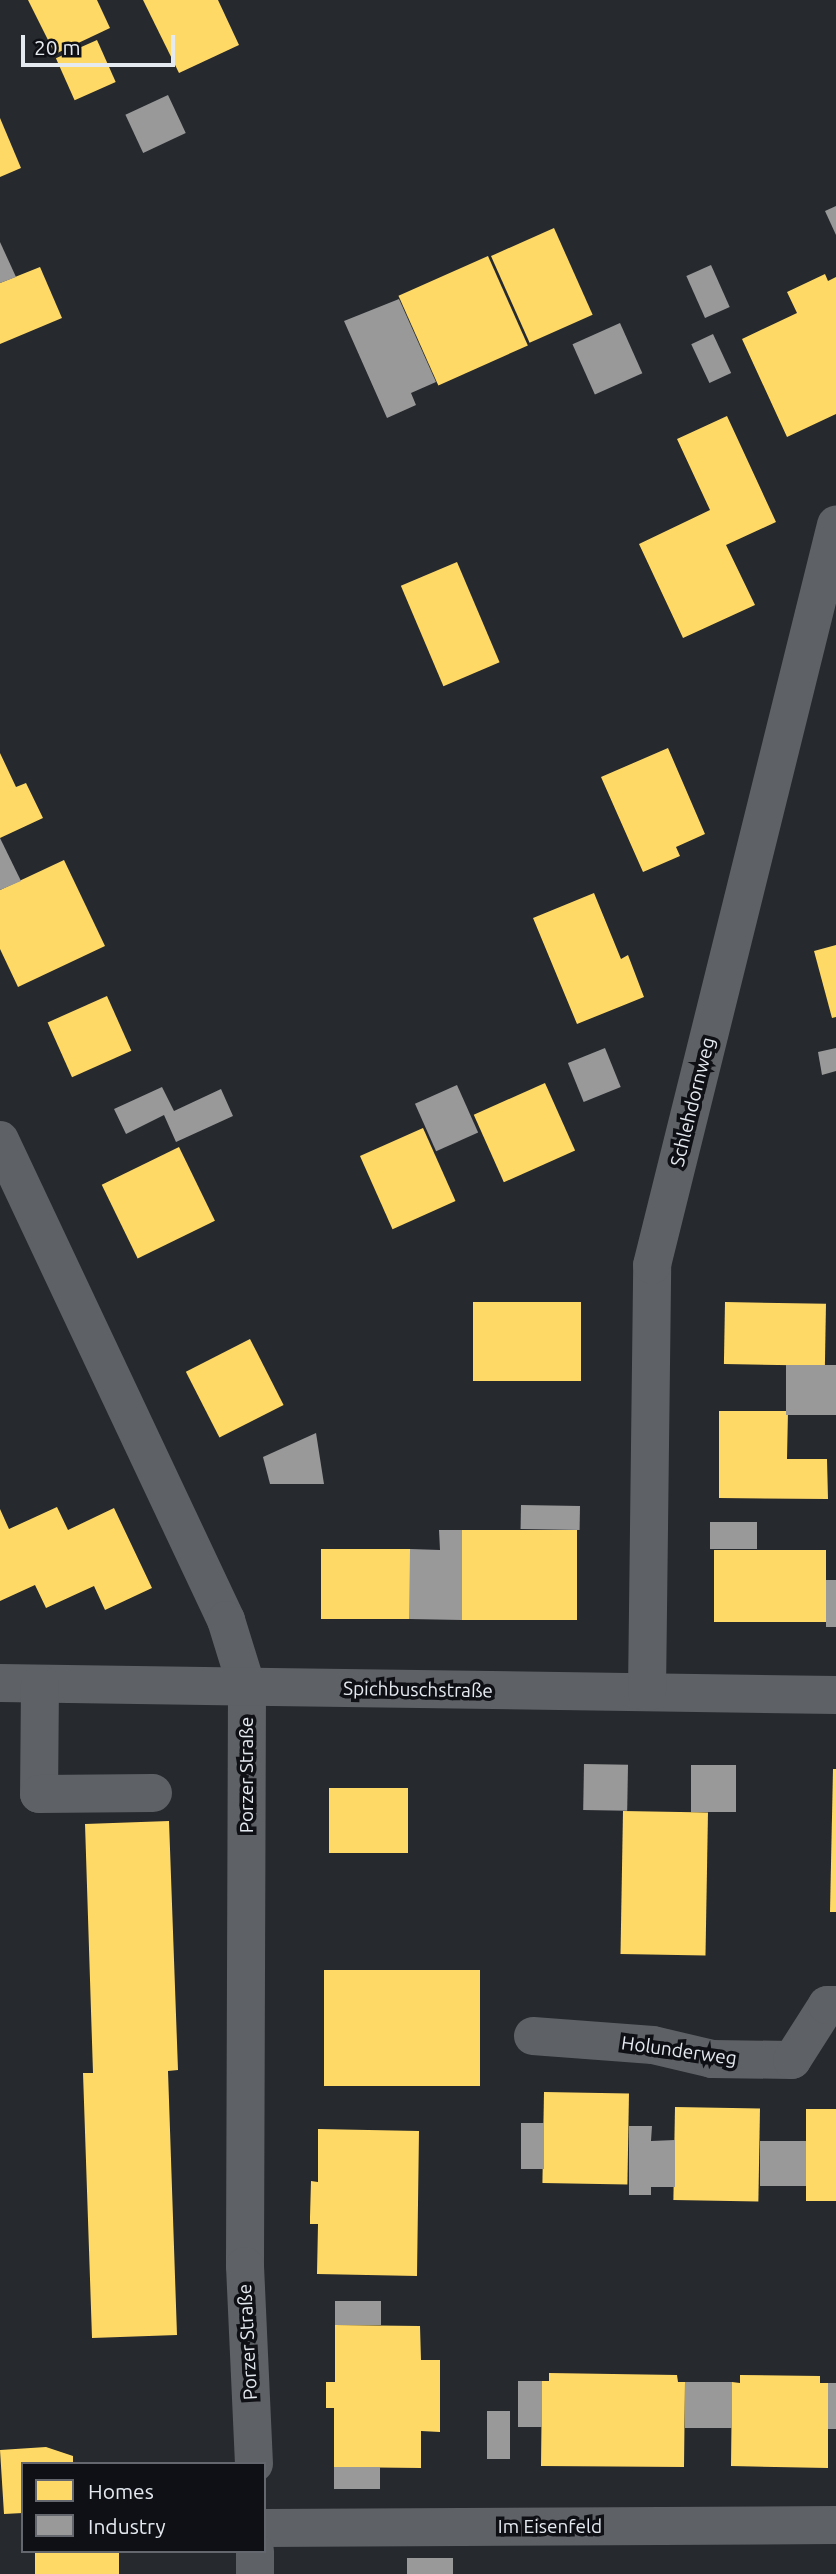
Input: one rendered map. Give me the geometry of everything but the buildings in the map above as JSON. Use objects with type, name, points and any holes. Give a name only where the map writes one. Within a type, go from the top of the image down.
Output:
[{"type":"street","name":"Schlehdornweg","points":[[647,1692],[652,1265],[836,525]]},
{"type":"street","name":"Porzer Straße","points":[[0,1140],[226,1620],[247,1688],[245,2266],[254,2462]]},
{"type":"street","name":"Spichbuschstraße","points":[[0,1683],[836,1695]]},
{"type":"street","points":[[40,1684],[39,1794],[153,1793]]},
{"type":"street","name":"Holunderweg","points":[[533,2036],[653,2045],[712,2059],[792,2060],[827,2005],[836,2005]]},
{"type":"street","name":"Im Eisenfeld","points":[[266,2528],[836,2525]]},
{"type":"street","points":[[255,2553],[255,2574]]}]
